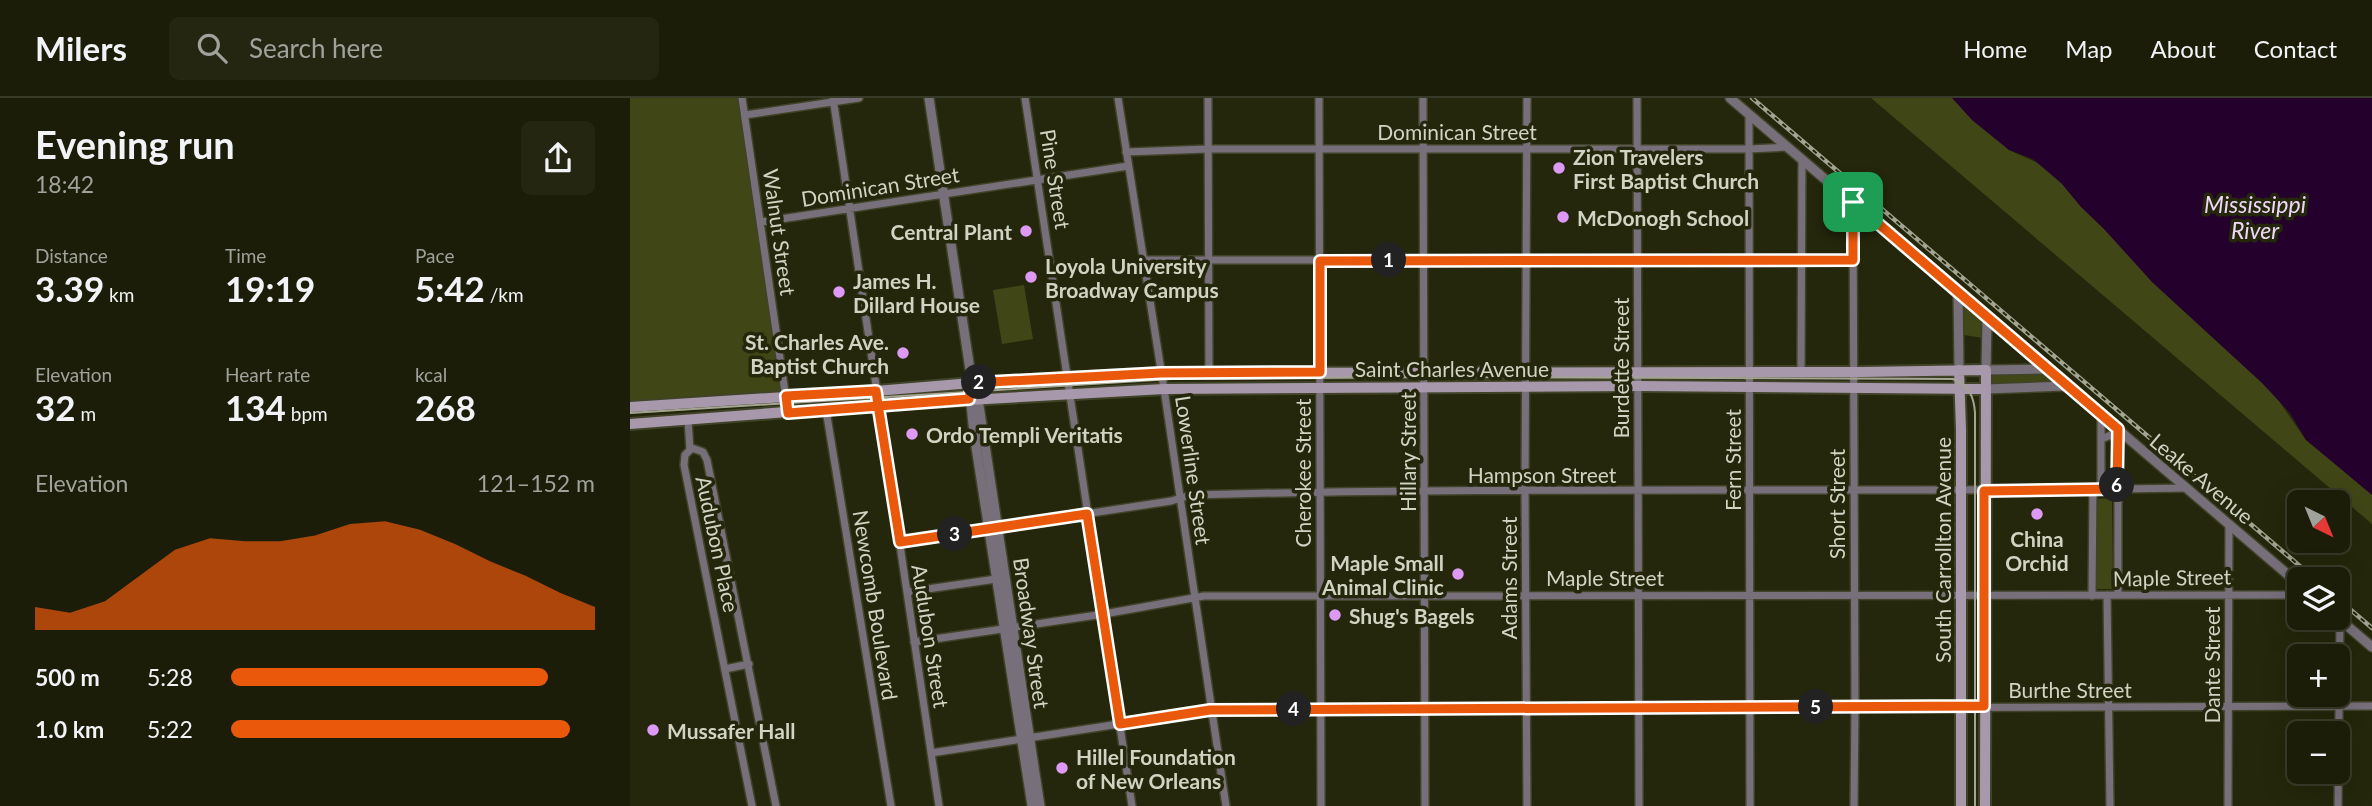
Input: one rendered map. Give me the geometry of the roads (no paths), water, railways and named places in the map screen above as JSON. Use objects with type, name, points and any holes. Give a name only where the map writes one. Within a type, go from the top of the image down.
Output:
[{"type":"main road","name":"South Carrollton Avenue","points":[[1959,370],[1962,430],[1961,806]]},
{"type":"main road","name":"Saint Charles Avenue","points":[[630,407],[1161,373],[1986,370]]},
{"type":"main road","name":"South Carrollton Avenue","points":[[1985,806],[1986,370]]},
{"type":"main road","name":"Saint Charles Avenue","points":[[630,424],[878,405],[1164,389],[1638,386],[1986,389]]},
{"type":"street","name":"Walnut Street","points":[[742,98],[788,413]]},
{"type":"street","points":[[745,115],[859,98]]},
{"type":"street","name":"Broadway Street","points":[[929,98],[1026,739],[1040,806]]},
{"type":"street","name":"Pine Street","points":[[1025,98],[1132,806]]},
{"type":"street","name":"Lowerline Street","points":[[1118,98],[1181,497],[1226,806]]},
{"type":"street","points":[[1208,98],[1209,373]]},
{"type":"street","name":"Cherokee Street","points":[[1319,98],[1321,806]]},
{"type":"street","name":"Hillary Street","points":[[1423,98],[1425,806]]},
{"type":"street","name":"Adams Street","points":[[1527,98],[1527,806]]},
{"type":"street","name":"Burdette Street","points":[[1637,98],[1639,806]]},
{"type":"street","name":"Leake Avenue","points":[[1730,98],[2287,574]]},
{"type":"street","name":"Audubon Street","points":[[833,100],[939,806]]},
{"type":"street","name":"Fern Street","points":[[1749,114],[1751,806]]},
{"type":"street","name":"Dominican Street","points":[[1126,152],[1208,149],[1788,147]]},
{"type":"street","points":[[1801,372],[1802,159]]},
{"type":"street","name":"Dominican Street","points":[[761,222],[1128,166]]},
{"type":"street","name":"Short Street","points":[[1853,202],[1856,707],[1854,806]]},
{"type":"street","points":[[1143,260],[1853,260]]},
{"type":"street","name":"South Carrollton Avenue","points":[[1958,293],[1959,370]]},
{"type":"street","name":"South Carrollton Avenue","points":[[1986,370],[1987,319]]},
{"type":"street","name":"Saint Charles Avenue","points":[[1986,370],[2045,369]]},
{"type":"street","name":"Saint Charles Avenue","points":[[1986,389],[2065,386]]},
{"type":"street","name":"Newcomb Boulevard","points":[[826,410],[891,806]]},
{"type":"street","points":[[2092,596],[2101,416]]},
{"type":"street","points":[[688,420],[693,438],[692,449]]},
{"type":"street","points":[[2110,806],[2109,706],[2118,429]]},
{"type":"street","points":[[2101,439],[2111,435],[2118,440]]},
{"type":"street","name":"Audubon Place","points":[[752,806],[684,465],[685,455],[692,449],[703,452],[707,460],[776,806]]},
{"type":"street","name":"Hampson Street","points":[[900,542],[1087,514],[1191,495],[1424,491],[1984,491],[2188,488]]},
{"type":"street","name":"Dante Street","points":[[2228,806],[2230,524]]},
{"type":"street","name":"Broadway Street","points":[[994,528],[996,579],[1009,629]]},
{"type":"street","points":[[907,592],[996,579]]},
{"type":"street","name":"Maple Street","points":[[914,642],[1194,598],[1526,594],[2287,595]]},
{"type":"street","points":[[2350,628],[2372,647]]},
{"type":"street","points":[[725,669],[748,664]]},
{"type":"street","name":"Burthe Street","points":[[931,753],[1210,710],[2287,706]]},
{"type":"street","name":"Burthe Street","points":[[2350,706],[2372,706]]},
{"type":"street","points":[[2338,707],[2338,806]]},
{"type":"street","name":"Broadway Street","points":[[1026,739],[1032,806]]},
{"type":"water","name":"Mississippi River","points":[[1952,98],[2372,98],[2372,495],[2306,440],[2290,413],[2262,383],[2152,282],[2062,184],[2033,159],[2009,150],[1972,120]]},
{"type":"tram line","points":[[630,413],[1172,379],[1953,379],[1970,392],[1975,413],[1975,806]]},
{"type":"railway","points":[[1752,98],[2301,567]]},
{"type":"railway","points":[[2350,609],[2372,628]]},
{"type":"place","name":"Zion Travelers First Baptist Church","points":[[1559,168]]},
{"type":"place","name":"McDonogh School","points":[[1563,217]]},
{"type":"place","name":"Central Plant","points":[[1026,231]]},
{"type":"place","name":"Loyola University Broadway Campus","points":[[1031,277]]},
{"type":"place","name":"James H. Dillard House","points":[[839,292]]},
{"type":"place","name":"St. Charles Ave. Baptist Church","points":[[903,353]]},
{"type":"place","name":"Ordo Templi Veritatis","points":[[912,434]]},
{"type":"place","name":"China Orchid","points":[[2037,514]]},
{"type":"place","name":"Maple Small Animal Clinic","points":[[1458,574]]},
{"type":"place","name":"Shug's Bagels","points":[[1335,615]]},
{"type":"place","name":"Mussafer Hall","points":[[653,730]]},
{"type":"place","name":"Hillel Foundation of New Orleans","points":[[1062,768]]}]
